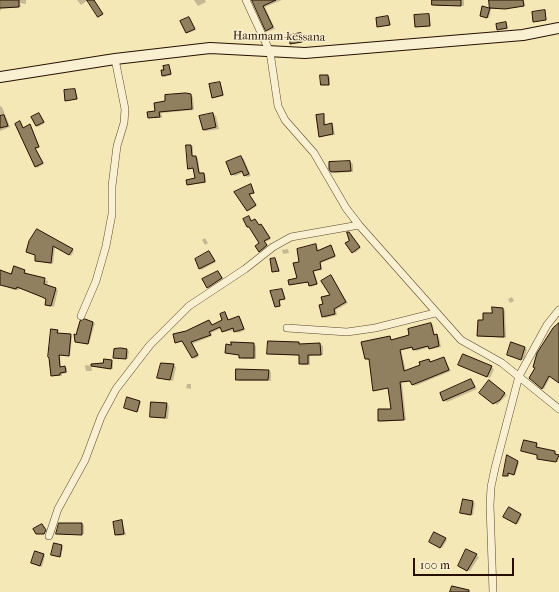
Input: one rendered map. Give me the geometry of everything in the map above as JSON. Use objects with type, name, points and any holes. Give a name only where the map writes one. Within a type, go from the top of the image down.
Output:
[{"type":"street","points":[[246,0],[270,52],[274,91],[281,113],[285,120],[314,153],[346,208],[359,225],[435,313],[461,340],[489,354],[519,376],[559,409]]},
{"type":"street","name":"Hammam-kessana","points":[[0,77],[115,59],[210,48],[305,53],[515,36],[559,28]]},
{"type":"street","points":[[81,316],[96,280],[104,253],[112,214],[112,186],[117,146],[124,123],[125,109],[115,59]]},
{"type":"street","points":[[49,536],[58,509],[85,460],[101,417],[116,388],[150,345],[189,306],[245,269],[273,247],[291,237],[359,225]]},
{"type":"street","points":[[493,592],[491,486],[519,376],[547,325],[559,310]]},
{"type":"street","points":[[287,328],[347,332],[375,328],[435,313]]},
{"type":"building","points":[[0,0],[19,0],[19,7],[0,8]]},
{"type":"building","points":[[87,0],[94,0],[103,14],[98,17]]},
{"type":"building","points":[[252,0],[276,0],[263,6],[273,27],[266,31]]},
{"type":"building","points":[[432,0],[461,0],[461,6],[432,5]]},
{"type":"building","points":[[489,0],[523,0],[524,6],[505,9],[490,8],[487,18],[480,16],[482,6],[489,8]]},
{"type":"building","points":[[545,10],[546,20],[533,22],[532,12]]},
{"type":"building","points":[[429,14],[430,26],[415,27],[414,15]]},
{"type":"building","points":[[388,16],[390,25],[377,27],[376,18]]},
{"type":"building","points":[[189,17],[195,29],[186,33],[180,21]]},
{"type":"building","points":[[506,22],[507,28],[497,30],[496,24]]},
{"type":"building","points":[[301,33],[302,42],[290,44],[289,35]]},
{"type":"building","points":[[169,65],[171,74],[162,76],[161,70],[164,70],[163,66]]},
{"type":"building","points":[[320,75],[328,75],[329,85],[321,85]]},
{"type":"building","points":[[220,82],[223,95],[212,98],[209,84]]},
{"type":"building","points":[[75,89],[77,99],[65,101],[64,90]]},
{"type":"building","points":[[191,94],[192,109],[159,112],[160,117],[148,118],[147,112],[155,111],[154,103],[165,101],[165,95]]},
{"type":"building","points":[[39,113],[44,122],[36,126],[31,117]]},
{"type":"building","points":[[213,113],[216,127],[203,130],[199,116]]},
{"type":"building","points":[[324,114],[324,125],[332,123],[333,134],[319,137],[316,115]]},
{"type":"building","points":[[4,115],[8,126],[0,128],[0,116]]},
{"type":"building","points":[[20,121],[23,128],[30,124],[39,147],[35,148],[43,163],[35,167],[15,124]]},
{"type":"building","points":[[186,145],[191,145],[192,156],[196,156],[199,173],[204,173],[205,182],[187,185],[186,180],[195,178],[193,168],[188,169]]},
{"type":"building","points":[[241,156],[249,174],[244,176],[242,171],[231,175],[226,162]]},
{"type":"building","points":[[350,161],[351,171],[331,172],[329,169],[329,162]]},
{"type":"building","points":[[251,184],[254,193],[249,194],[256,205],[247,211],[234,192]]},
{"type":"building","points":[[249,216],[251,221],[255,219],[259,225],[261,224],[270,238],[264,241],[267,245],[259,252],[255,246],[259,243],[243,219]]},
{"type":"building","points":[[37,229],[73,249],[69,255],[53,246],[51,263],[35,261],[35,255],[26,252],[29,241]]},
{"type":"building","points":[[347,232],[349,232],[360,247],[352,253],[345,243],[349,241]]},
{"type":"building","points":[[316,244],[317,251],[331,245],[335,256],[320,262],[321,269],[313,271],[317,284],[309,286],[308,282],[289,285],[288,280],[297,278],[293,263],[299,262],[297,249]]},
{"type":"building","points":[[209,251],[215,261],[199,269],[195,259]]},
{"type":"building","points":[[275,258],[279,271],[272,272],[270,259]]},
{"type":"building","points":[[14,266],[25,270],[24,273],[45,278],[44,284],[56,288],[51,306],[45,305],[46,299],[42,297],[17,287],[16,289],[0,285],[0,270],[11,274]]},
{"type":"building","points":[[218,271],[222,278],[207,288],[202,279]]},
{"type":"building","points":[[331,275],[346,302],[334,309],[335,314],[322,317],[319,305],[323,304],[321,297],[330,295],[321,281]]},
{"type":"building","points":[[282,289],[285,299],[279,300],[280,306],[275,307],[270,291]]},
{"type":"building","points":[[492,307],[503,308],[504,337],[477,336],[478,320],[483,320],[483,313],[492,313]]},
{"type":"building","points":[[225,312],[228,320],[239,316],[244,329],[234,332],[233,328],[222,332],[220,327],[209,332],[211,335],[191,342],[198,355],[192,358],[182,341],[175,343],[173,334],[186,331],[209,320],[212,325],[222,320],[220,314]]},
{"type":"building","points":[[85,319],[93,322],[88,344],[75,342],[74,334],[76,335],[80,321]]},
{"type":"building","points":[[431,323],[434,335],[437,334],[439,346],[429,349],[428,346],[413,350],[412,347],[400,350],[404,371],[420,365],[419,362],[429,359],[430,362],[444,357],[449,370],[412,385],[410,381],[400,382],[404,420],[378,421],[378,409],[391,409],[388,388],[373,391],[369,359],[365,359],[361,342],[390,336],[391,340],[409,335],[408,329]]},
{"type":"building","points":[[559,323],[559,383],[549,376],[542,389],[529,378],[535,368],[533,367],[537,353],[553,328]]},
{"type":"building","points":[[51,329],[58,330],[57,333],[71,334],[69,356],[59,355],[60,367],[65,366],[66,372],[60,373],[60,375],[51,376],[48,357]]},
{"type":"building","points":[[268,341],[299,342],[299,344],[320,343],[321,355],[308,355],[308,364],[299,364],[299,355],[267,354]]},
{"type":"building","points":[[231,342],[254,343],[254,358],[239,358],[239,355],[225,353],[226,344],[231,345]]},
{"type":"building","points":[[511,342],[525,347],[521,360],[507,355]]},
{"type":"building","points":[[114,349],[127,349],[126,359],[113,358]]},
{"type":"building","points":[[463,354],[492,366],[487,377],[458,365]]},
{"type":"building","points":[[104,359],[112,360],[111,369],[91,366],[91,364],[103,363]]},
{"type":"building","points":[[161,363],[174,364],[170,380],[157,378]]},
{"type":"building","points":[[236,369],[269,370],[268,380],[236,380]]},
{"type":"building","points":[[471,379],[475,387],[443,401],[440,393]]},
{"type":"building","points":[[489,380],[505,393],[500,400],[493,404],[479,393]]},
{"type":"building","points":[[127,397],[140,401],[137,412],[124,408]]},
{"type":"building","points":[[151,402],[167,403],[165,418],[150,417]]},
{"type":"building","points":[[524,440],[537,443],[536,447],[555,451],[555,454],[559,455],[556,462],[537,459],[537,455],[521,451]]},
{"type":"building","points":[[507,455],[518,461],[514,475],[508,473],[508,476],[503,476]]},
{"type":"building","points":[[463,499],[473,501],[471,515],[460,513]]},
{"type":"building","points":[[509,507],[521,514],[516,524],[503,517]]},
{"type":"building","points":[[122,520],[124,534],[115,535],[113,522]]},
{"type":"building","points":[[59,523],[82,523],[82,535],[56,534]]},
{"type":"building","points":[[42,524],[46,530],[44,534],[36,534],[33,529]]},
{"type":"building","points":[[434,532],[446,538],[440,548],[429,542]]},
{"type":"building","points":[[54,543],[62,545],[60,557],[51,555]]},
{"type":"building","points":[[466,549],[477,554],[467,571],[458,566]]},
{"type":"building","points":[[35,551],[44,554],[40,566],[31,563]]},
{"type":"building","points":[[452,586],[469,590],[469,592],[450,592]]}]
